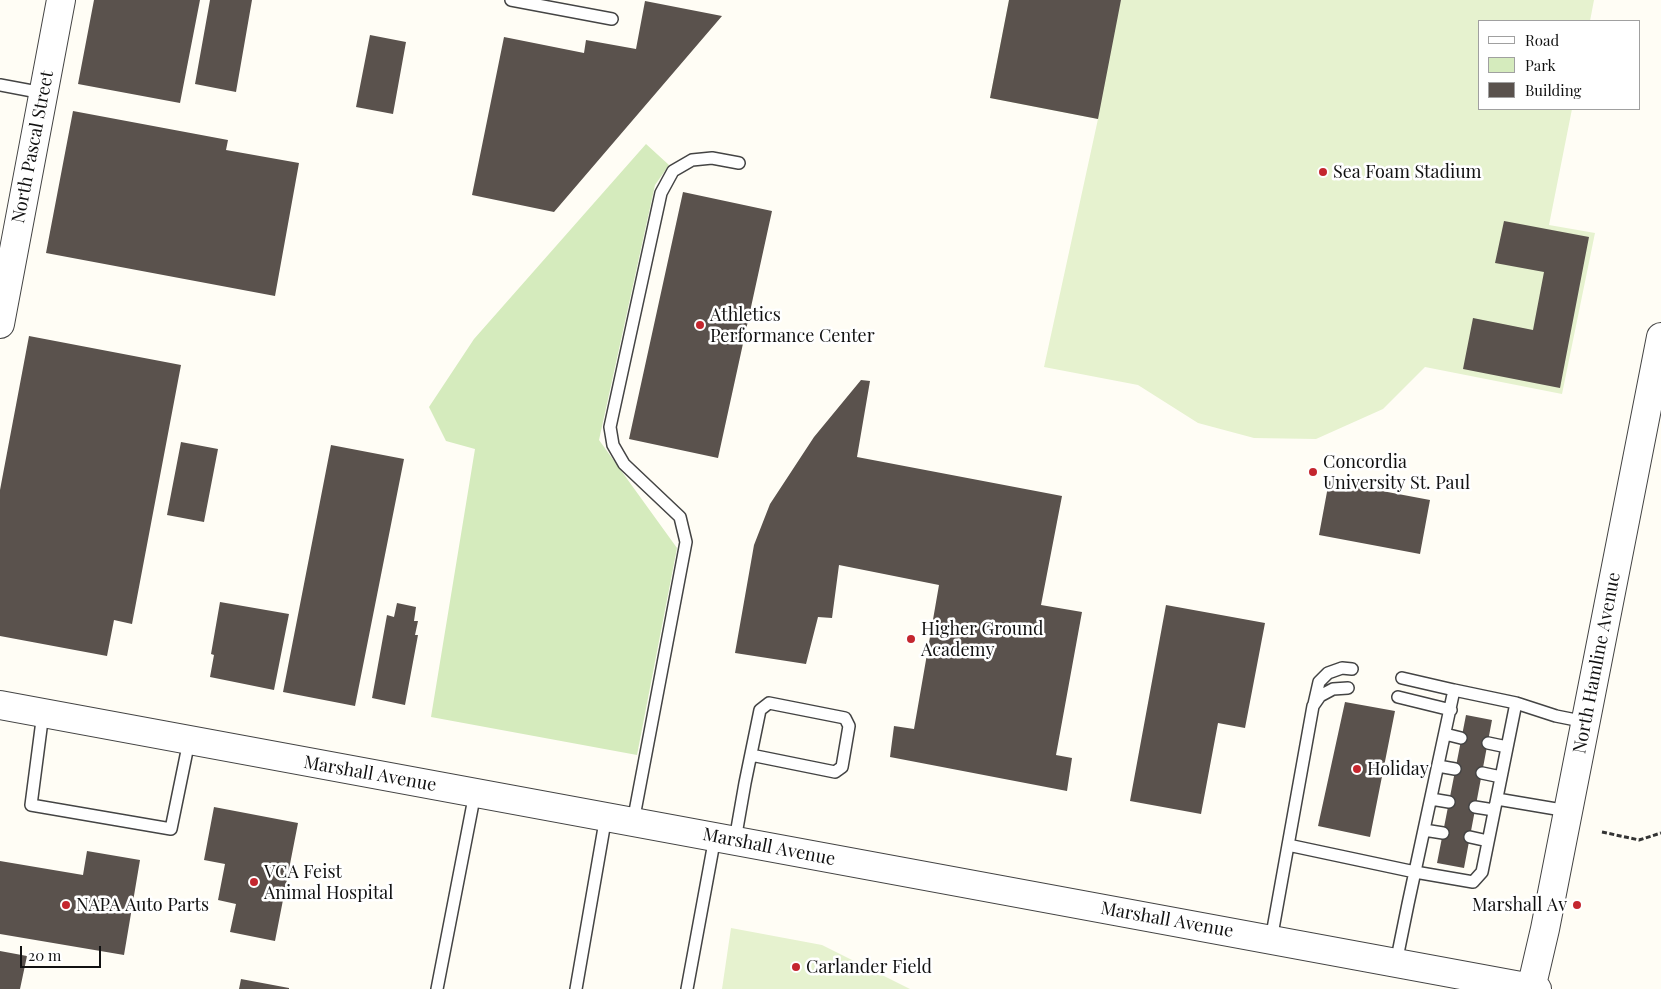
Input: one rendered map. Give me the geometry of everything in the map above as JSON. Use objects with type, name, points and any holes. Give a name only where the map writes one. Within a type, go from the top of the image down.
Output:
[{"type":"street","name":"North Pascal Street","points":[[0,324],[61,0]]},
{"type":"street","name":"North Hamline Avenue","points":[[1533,989],[1661,337]]},
{"type":"street","name":"Marshall Avenue","points":[[0,705],[1396,962],[1533,989]]},
{"type":"lane","points":[[511,0],[612,19]]},
{"type":"lane","points":[[0,85],[43,93]]},
{"type":"lane","points":[[633,822],[686,542],[680,517],[624,464],[613,445],[610,427],[661,192],[673,171],[692,160],[712,158],[739,163]]},
{"type":"lane","points":[[1272,940],[1313,706],[1319,682],[1328,673],[1342,668],[1352,669]]},
{"type":"lane","points":[[1402,678],[1516,703],[1556,716],[1586,722]]},
{"type":"lane","points":[[1313,706],[1320,696],[1333,689],[1348,688]]},
{"type":"lane","points":[[1396,962],[1454,690]]},
{"type":"lane","points":[[1398,697],[1451,710]]},
{"type":"lane","points":[[687,989],[725,839],[751,755],[760,710],[769,703],[846,718],[849,726],[842,767],[835,772],[751,755]]},
{"type":"lane","points":[[1288,845],[1415,872],[1473,882],[1482,872],[1516,703]]},
{"type":"lane","points":[[43,713],[31,804],[171,828],[189,741]]},
{"type":"lane","points":[[1446,734],[1462,738]]},
{"type":"lane","points":[[1488,743],[1508,747]]},
{"type":"lane","points":[[1438,766],[1455,769]]},
{"type":"lane","points":[[1482,773],[1501,777]]},
{"type":"lane","points":[[437,989],[476,793]]},
{"type":"lane","points":[[1431,799],[1449,802]]},
{"type":"lane","points":[[1476,807],[1496,805],[1568,811]]},
{"type":"lane","points":[[576,989],[606,816]]},
{"type":"lane","points":[[1424,830],[1443,833]]},
{"type":"lane","points":[[1470,837],[1488,841]]},
{"type":"path","points":[[1602,832],[1639,840],[1661,833]]},
{"type":"green space","name":"Sea Foam Stadium","points":[[1009,0],[1594,0],[1590,20],[1478,20],[1478,110],[1572,110],[1549,225],[1595,233],[1562,394],[1425,367],[1383,409],[1316,439],[1254,438],[1198,423],[1138,385],[1044,367],[1098,119],[990,98]]},
{"type":"green space","points":[[646,144],[669,165],[655,185],[599,440],[677,548],[637,755],[431,717],[475,449],[446,441],[429,407],[474,339]]},
{"type":"green space","name":"Carlander Field","points":[[731,928],[822,945],[910,989],[722,989]]},
{"type":"building","points":[[94,0],[200,0],[180,103],[78,84]]},
{"type":"building","points":[[210,0],[252,0],[236,92],[195,84]]},
{"type":"building","points":[[1009,0],[1121,0],[1098,119],[990,98]]},
{"type":"building","points":[[645,1],[722,16],[554,212],[472,195],[504,37],[584,53],[586,40],[636,49]]},
{"type":"building","points":[[370,35],[406,42],[393,114],[356,107]]},
{"type":"building","points":[[73,111],[228,140],[226,150],[299,163],[275,296],[46,253]]},
{"type":"building","name":"Athletics Performance Center","points":[[683,192],[772,211],[718,458],[629,439]]},
{"type":"building","points":[[1504,221],[1589,237],[1560,388],[1463,369],[1473,318],[1533,330],[1544,272],[1495,263]]},
{"type":"building","points":[[29,336],[181,365],[132,624],[114,620],[107,656],[0,636],[0,490]]},
{"type":"building","points":[[861,380],[870,381],[857,457],[1062,496],[1041,605],[1082,612],[1056,755],[1072,758],[1067,791],[890,757],[894,726],[914,729],[939,585],[839,565],[832,618],[818,617],[806,664],[735,653],[754,545],[770,504],[814,437]]},
{"type":"building","points":[[181,442],[218,449],[204,522],[167,515]]},
{"type":"building","points":[[331,445],[404,459],[355,706],[283,692]]},
{"type":"building","points":[[1329,481],[1430,500],[1420,554],[1319,535]]},
{"type":"building","points":[[220,602],[289,614],[274,690],[210,677],[214,655],[211,654]]},
{"type":"building","points":[[397,603],[416,607],[414,621],[418,621],[415,635],[418,635],[405,705],[372,698],[387,615],[394,617]]},
{"type":"building","points":[[1166,605],[1265,623],[1245,728],[1218,723],[1201,814],[1130,801]]},
{"type":"building","name":"Holiday","points":[[1345,702],[1395,711],[1370,837],[1318,826]]},
{"type":"building","name":"Holiday","points":[[1466,715],[1492,720],[1464,868],[1437,863]]},
{"type":"building","name":"VCA Feist Animal Hospital","points":[[214,807],[298,823],[275,941],[230,932],[236,904],[218,900],[225,864],[204,860]]},
{"type":"building","name":"NAPA Auto Parts","points":[[87,851],[140,860],[124,955],[0,934],[0,861],[83,875]]},
{"type":"building","points":[[0,951],[27,956],[20,989],[0,989]]},
{"type":"building","points":[[241,979],[289,988],[289,989],[239,989]]},
{"type":"place","name":"Sea Foam Stadium","points":[[1323,172]]},
{"type":"place","name":"Athletics Performance Center","points":[[700,325]]},
{"type":"place","name":"Concordia University St. Paul","points":[[1313,472]]},
{"type":"place","name":"Higher Ground Academy","points":[[911,639]]},
{"type":"place","name":"Holiday","points":[[1357,769]]},
{"type":"place","name":"VCA Feist Animal Hospital","points":[[254,882]]},
{"type":"place","name":"NAPA Auto Parts","points":[[66,905]]},
{"type":"place","name":"Marshall Av","points":[[1577,905]]},
{"type":"place","name":"Carlander Field","points":[[796,967]]}]
